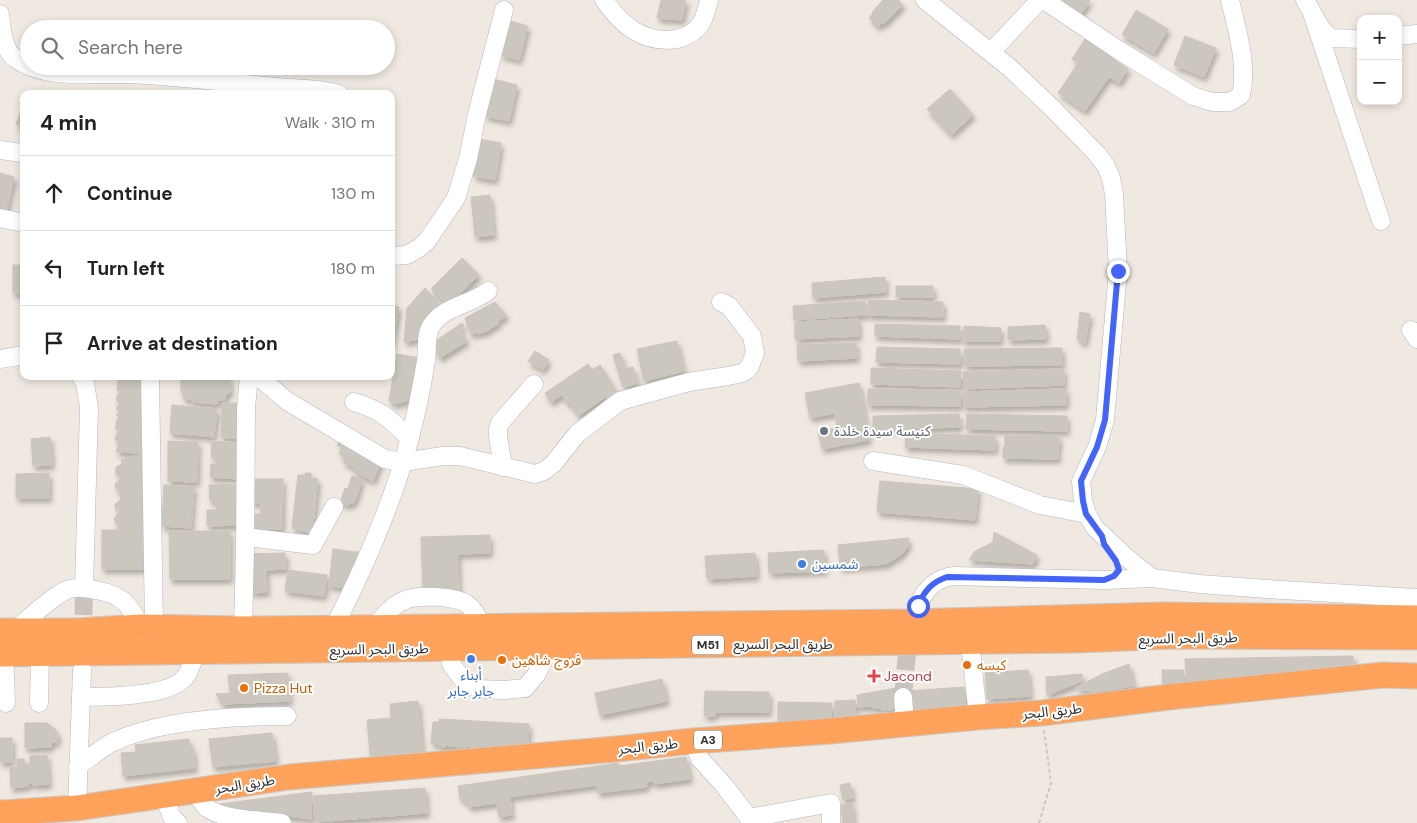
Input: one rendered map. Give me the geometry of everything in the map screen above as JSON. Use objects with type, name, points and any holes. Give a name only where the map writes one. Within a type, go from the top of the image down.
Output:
[{"type":"highway","name":"طريق البحر السريع","points":[[4,643],[76,631],[147,628],[243,629],[906,622],[1161,615],[1417,618]]},
{"type":"highway","name":"طريق البحر السريع","points":[[4,643],[40,654],[110,654],[197,651],[1078,640],[1173,636],[1417,637]]},
{"type":"highway","name":"طريق البحر","points":[[0,813],[77,808],[289,777],[905,724],[978,716],[1042,713],[1169,697],[1384,675],[1417,676]]},
{"type":"street","points":[[604,0],[619,19],[633,30],[644,37],[664,41],[681,38],[699,27],[709,0]]},
{"type":"street","points":[[925,0],[991,52],[1029,85],[1097,154],[1106,166],[1111,178],[1114,194],[1118,271],[1105,420],[1097,447],[1081,481],[1083,501],[1086,514],[1102,536],[1152,578]]},
{"type":"street","points":[[991,52],[1042,0],[1193,96],[1212,102],[1230,102],[1241,95],[1244,82],[1242,54],[1230,0]]},
{"type":"street","points":[[1309,6],[1322,30],[1331,38],[1357,38]]},
{"type":"street","points":[[1309,6],[1380,221]]},
{"type":"street","points":[[395,256],[407,255],[419,248],[456,198],[468,159],[477,114],[504,10]]},
{"type":"street","points":[[0,14],[7,48],[7,59],[20,64]]},
{"type":"street","points":[[1402,36],[1417,34]]},
{"type":"street","points":[[128,75],[190,78],[302,90]]},
{"type":"street","points":[[0,150],[20,153]]},
{"type":"street","points":[[0,218],[20,222]]},
{"type":"street","points":[[334,627],[374,542],[403,462],[410,439],[427,358],[428,330],[440,316],[454,307],[481,296],[488,290]]},
{"type":"street","points":[[262,380],[286,402],[331,426],[385,459],[403,462],[443,456],[460,456],[535,474],[553,464],[576,434],[620,401],[690,382],[737,374],[747,370],[755,353],[752,336],[729,306],[722,302]]},
{"type":"street","points":[[0,358],[20,356]]},
{"type":"street","points":[[82,380],[89,408],[84,588]]},
{"type":"street","points":[[147,628],[150,380]]},
{"type":"street","points":[[243,629],[245,427],[249,380]]},
{"type":"street","points":[[503,467],[498,429],[500,423],[534,384]]},
{"type":"street","points":[[354,402],[376,409],[390,419],[410,439]]},
{"type":"street","points":[[873,461],[963,476],[1040,505],[1086,514]]},
{"type":"street","points":[[245,537],[313,545],[334,507]]},
{"type":"street","points":[[1102,536],[1104,544],[1119,568],[1116,574],[1104,580]]},
{"type":"street","points":[[918,606],[925,591],[935,582],[947,577],[1104,580],[1152,578],[1248,588],[1417,598]]},
{"type":"street","points":[[6,703],[4,643],[54,598],[69,590],[84,588],[112,593],[124,602],[147,628]]},
{"type":"street","points":[[970,641],[978,716]]},
{"type":"street","points":[[449,648],[451,664],[464,681],[479,690],[524,688],[536,675],[550,648]]},
{"type":"street","points":[[81,697],[141,694],[174,685],[186,676],[197,651]]},
{"type":"street","points":[[39,704],[40,654]]},
{"type":"street","points":[[77,808],[82,670]]},
{"type":"street","points":[[903,697],[905,724]]},
{"type":"street","points":[[78,766],[112,742],[153,730],[191,722],[225,718],[288,716]]},
{"type":"street","points":[[693,741],[700,759],[723,784],[750,821],[790,817],[831,803],[831,823]]},
{"type":"street","points":[[196,791],[205,806],[212,811],[223,815],[282,823]]},
{"type":"street","points":[[163,795],[172,817],[178,823]]},
{"type":"path","points":[[1039,823],[1051,783],[1042,713]]},
{"type":"building","points":[[661,0],[686,0],[682,20],[657,18]]},
{"type":"building","points":[[883,0],[898,0],[903,5],[884,24],[882,22],[878,27],[869,18]]},
{"type":"building","points":[[1060,0],[1090,0],[1081,14]]},
{"type":"building","points":[[1136,10],[1168,29],[1154,53],[1122,35]]},
{"type":"building","points":[[510,21],[528,26],[519,60],[501,55]]},
{"type":"building","points":[[1185,36],[1216,48],[1204,77],[1174,65]]},
{"type":"building","points":[[1085,39],[1128,69],[1119,83],[1109,77],[1085,111],[1058,93],[1078,63],[1072,59]]},
{"type":"building","points":[[493,79],[517,85],[509,121],[485,116]]},
{"type":"building","points":[[950,89],[973,115],[951,135],[927,109]]},
{"type":"building","points":[[20,114],[20,126],[16,124]]},
{"type":"building","points":[[479,139],[501,143],[495,180],[473,176]]},
{"type":"building","points":[[0,173],[14,177],[6,214],[0,212]]},
{"type":"building","points":[[490,195],[494,235],[475,237],[471,197]]},
{"type":"building","points":[[462,258],[479,275],[448,306],[431,289]]},
{"type":"building","points":[[13,265],[20,265],[20,293],[13,293]]},
{"type":"building","points":[[885,277],[886,292],[813,298],[812,283]]},
{"type":"building","points":[[896,286],[933,286],[933,297],[896,297]]},
{"type":"building","points":[[425,288],[440,305],[419,339],[404,342],[407,308]]},
{"type":"building","points":[[868,300],[943,302],[943,317],[868,315]]},
{"type":"building","points":[[865,301],[866,315],[794,320],[793,306]]},
{"type":"building","points":[[495,302],[507,316],[487,331],[477,334],[476,332],[471,335],[465,318]]},
{"type":"building","points":[[395,306],[399,307],[395,328]]},
{"type":"building","points":[[1080,312],[1090,314],[1085,343],[1077,339]]},
{"type":"building","points":[[858,319],[859,336],[795,339],[795,322]]},
{"type":"building","points":[[462,323],[464,326],[460,329],[467,341],[440,358],[431,344]]},
{"type":"building","points":[[875,324],[960,326],[960,339],[875,336]]},
{"type":"building","points":[[1045,325],[1046,339],[1008,340],[1008,327]]},
{"type":"building","points":[[964,326],[1001,328],[1000,341],[963,341]]},
{"type":"building","points":[[677,341],[684,371],[644,381],[637,349]]},
{"type":"building","points":[[856,343],[857,358],[798,361],[797,345]]},
{"type":"building","points":[[877,347],[960,349],[960,364],[876,362]]},
{"type":"building","points":[[1062,348],[1062,365],[965,366],[964,349]]},
{"type":"building","points":[[535,351],[549,360],[543,370],[528,361]]},
{"type":"building","points":[[620,353],[625,369],[633,367],[638,383],[623,387],[613,355]]},
{"type":"building","points":[[397,354],[421,358],[415,398],[396,404],[389,401],[393,380],[395,380]]},
{"type":"building","points":[[588,364],[592,370],[600,365],[617,392],[606,399],[605,397],[578,416],[562,395],[551,402],[545,393]]},
{"type":"building","points":[[871,368],[961,371],[960,387],[871,384]]},
{"type":"building","points":[[1064,369],[1064,385],[964,389],[963,372]]},
{"type":"building","points":[[118,380],[148,380],[142,453],[116,452],[119,443],[115,437],[120,429],[116,430],[119,411],[116,409],[120,403],[116,400],[118,394],[121,393],[117,390]]},
{"type":"building","points":[[181,380],[230,380],[231,392],[227,393],[225,400],[219,400],[217,404],[192,402],[192,399],[183,399],[184,393],[181,392]]},
{"type":"building","points":[[859,383],[869,440],[822,449],[818,431],[837,428],[835,413],[810,418],[805,393]]},
{"type":"building","points":[[868,389],[960,390],[960,406],[868,405]]},
{"type":"building","points":[[1066,389],[1066,405],[964,407],[963,392]]},
{"type":"building","points":[[222,403],[241,403],[239,439],[221,437]]},
{"type":"building","points":[[172,405],[217,409],[214,437],[170,433]]},
{"type":"building","points":[[959,414],[960,427],[873,430],[873,416]]},
{"type":"building","points":[[967,414],[1067,416],[1067,431],[966,429]]},
{"type":"building","points":[[906,433],[995,436],[995,450],[905,447]]},
{"type":"building","points":[[1005,436],[1059,436],[1059,447],[1005,446]]},
{"type":"building","points":[[50,437],[52,465],[33,466],[31,439]]},
{"type":"building","points":[[340,440],[382,459],[373,481],[353,471],[355,468],[343,462],[345,457],[339,454],[342,448],[337,445]]},
{"type":"building","points":[[168,441],[198,442],[197,482],[168,481]]},
{"type":"building","points":[[212,441],[241,443],[239,479],[210,477],[211,464],[216,464],[216,458],[211,457]]},
{"type":"building","points":[[1003,447],[1058,447],[1058,459],[1003,458]]},
{"type":"building","points":[[144,454],[142,528],[118,529],[119,525],[114,519],[120,510],[116,510],[115,504],[121,500],[119,490],[116,489],[115,484],[121,479],[116,474],[116,467],[122,464],[121,460]]},
{"type":"building","points":[[49,473],[49,498],[16,498],[16,474]]},
{"type":"building","points":[[305,473],[311,473],[311,478],[318,479],[312,533],[292,528],[298,475],[305,475]]},
{"type":"building","points":[[352,476],[362,480],[356,499],[353,504],[350,503],[349,505],[340,503],[345,488],[348,489]]},
{"type":"building","points":[[252,479],[283,479],[282,529],[253,530],[251,514],[261,514],[260,503],[252,503]]},
{"type":"building","points":[[880,481],[978,489],[975,520],[877,512]]},
{"type":"building","points":[[239,484],[240,525],[207,526],[207,510],[217,510],[216,501],[210,501],[209,485]]},
{"type":"building","points":[[164,485],[194,487],[191,528],[162,526]]},
{"type":"building","points":[[102,530],[151,530],[151,569],[102,569]]},
{"type":"building","points":[[169,531],[230,531],[230,579],[170,579]]},
{"type":"building","points":[[994,532],[1037,555],[1033,564],[969,560],[974,552],[993,542]]},
{"type":"building","points":[[490,535],[490,553],[458,554],[459,592],[423,592],[421,537]]},
{"type":"building","points":[[909,538],[908,546],[902,554],[886,564],[840,568],[838,545]]},
{"type":"building","points":[[333,549],[364,553],[362,567],[354,566],[351,588],[329,586]]},
{"type":"building","points":[[824,550],[825,571],[769,573],[768,553]]},
{"type":"building","points":[[285,553],[286,569],[266,570],[267,592],[251,593],[249,554]]},
{"type":"building","points":[[755,553],[757,576],[707,579],[705,556]]},
{"type":"building","points":[[288,570],[327,575],[324,596],[285,591]]},
{"type":"building","points":[[1353,656],[1353,669],[1187,684],[1185,659]]},
{"type":"building","points":[[1129,664],[1134,686],[1093,692],[1075,688],[1102,674]]},
{"type":"building","points":[[1028,670],[1030,696],[987,699],[985,673]]},
{"type":"building","points":[[1162,670],[1184,670],[1184,683],[1163,685]]},
{"type":"building","points":[[288,673],[290,701],[222,704],[216,694],[230,693],[228,675]]},
{"type":"building","points":[[1082,674],[1082,681],[1047,695],[1046,677]]},
{"type":"building","points":[[662,679],[667,701],[600,715],[595,693]]},
{"type":"building","points":[[964,687],[966,710],[940,708],[910,710],[908,691]]},
{"type":"building","points":[[896,688],[899,706],[891,710],[873,708],[873,706],[858,707],[857,695]]},
{"type":"building","points":[[705,691],[769,692],[769,712],[715,712],[715,716],[704,716]]},
{"type":"building","points":[[855,700],[856,722],[835,723],[835,701]]},
{"type":"building","points":[[418,701],[423,760],[371,765],[367,720],[391,718],[390,704]]},
{"type":"building","points":[[778,702],[832,703],[831,723],[778,722]]},
{"type":"building","points":[[439,719],[529,724],[528,746],[487,747],[487,749],[481,747],[472,748],[472,746],[465,746],[465,748],[445,745],[445,747],[438,746],[439,744],[431,743],[433,722],[439,722]]},
{"type":"building","points":[[25,723],[47,723],[56,730],[58,735],[57,743],[52,741],[51,747],[25,748]]},
{"type":"building","points":[[272,733],[276,761],[213,767],[209,739]]},
{"type":"building","points":[[0,738],[12,738],[12,762],[0,762]]},
{"type":"building","points":[[189,739],[190,748],[193,747],[195,768],[123,776],[121,753],[136,752],[135,745]]},
{"type":"building","points":[[47,755],[49,784],[33,785],[33,783],[28,783],[28,786],[11,788],[10,768],[17,767],[17,759],[24,759],[25,765],[30,764],[30,756]]},
{"type":"building","points":[[686,757],[690,779],[654,784],[654,781],[646,782],[647,787],[598,793],[597,785],[510,797],[512,815],[499,817],[497,803],[469,807],[468,802],[464,802],[463,798],[460,799],[458,786],[619,763],[619,766]]},
{"type":"building","points":[[850,783],[853,798],[843,800],[840,785]]},
{"type":"building","points":[[425,788],[427,813],[315,822],[313,796]]},
{"type":"building","points":[[312,792],[311,819],[219,807],[220,804]]},
{"type":"building","points":[[852,803],[854,823],[843,823],[841,805]]},
{"type":"tunnel","points":[[83,642],[84,588]]},
{"type":"tunnel","points":[[903,697],[907,652],[912,633]]},
{"type":"place","name":"كنيسة سيدة خلدة","points":[[824,431]]},
{"type":"place","name":"شمسين","points":[[802,564]]},
{"type":"place","name":"أبناء جابر جابر","points":[[471,659]]},
{"type":"place","name":"فروج شاهين","points":[[502,660]]},
{"type":"place","name":"كبسه","points":[[967,665]]},
{"type":"place","name":"Jacond","points":[[874,676]]},
{"type":"place","name":"Pizza Hut","points":[[244,688]]},
{"type":"route","points":[[918,606],[925,591],[935,582],[947,577],[1104,580],[1114,576],[1119,570],[1119,565],[1104,544],[1102,536],[1086,514],[1081,481],[1084,471],[1097,447],[1105,420],[1118,271]]}]
